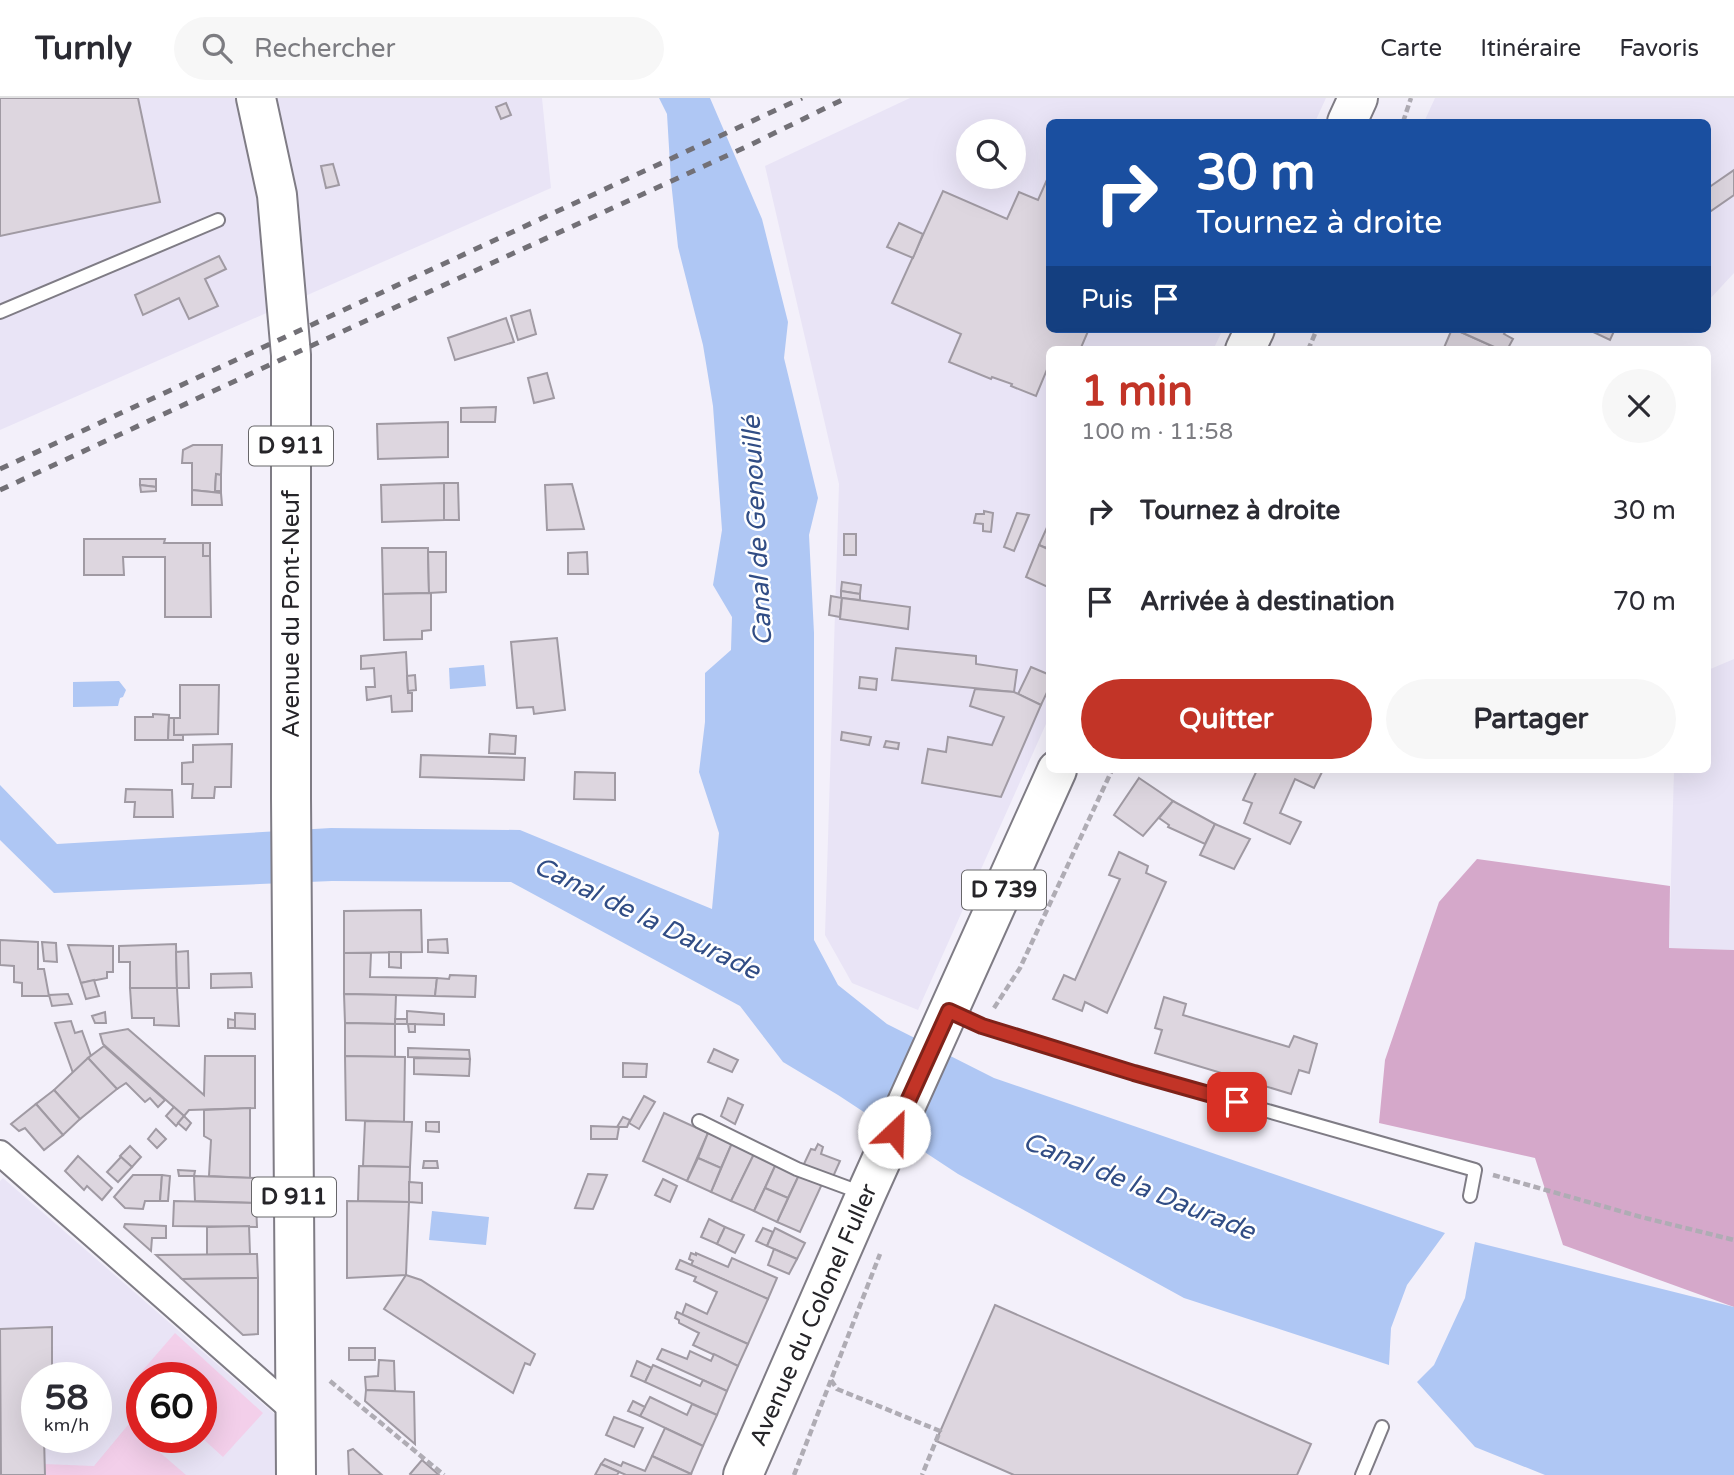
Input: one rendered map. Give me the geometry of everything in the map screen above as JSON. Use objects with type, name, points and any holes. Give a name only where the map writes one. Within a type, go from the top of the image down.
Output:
[{"type":"main road","name":"Avenue du Pont-Neuf","points":[[256,98],[277,195],[290,335],[295,1351]]},
{"type":"main road","points":[[1348,119],[1358,98]]},
{"type":"main road","name":"D 739","points":[[965,1018],[1057,773]]},
{"type":"main road","name":"Avenue du Colonel Fuller","points":[[743,1475],[883,1156],[965,1018]]},
{"type":"main road","name":"D 911","points":[[295,1351],[296,1475]]},
{"type":"street","points":[[0,1153],[295,1412]]},
{"type":"lane","points":[[0,312],[218,220]]},
{"type":"lane","points":[[965,1018],[1134,1073],[1475,1170],[1470,1196]]},
{"type":"lane","points":[[699,1121],[797,1169],[866,1194]]},
{"type":"lane","points":[[1362,1475],[1382,1427]]},
{"type":"path","points":[[1405,119],[1411,98]]},
{"type":"path","points":[[965,1018],[1020,968],[1111,773]]},
{"type":"path","points":[[1475,1170],[1734,1240]]},
{"type":"path","points":[[794,1475],[880,1255]]},
{"type":"path","points":[[295,1351],[444,1475]]},
{"type":"path","points":[[831,1380],[837,1389],[940,1431],[922,1475]]},
{"type":"shaded area","points":[[0,98],[542,98],[551,188],[0,430]]},
{"type":"shaded area","points":[[910,98],[1326,98],[1316,119],[1046,119],[1046,333],[1221,333],[1215,346],[1046,346],[1046,724],[918,1010],[852,983],[825,935],[839,484],[765,166]]},
{"type":"shaded area","points":[[1435,98],[1734,98],[1734,273],[1711,298],[1711,119],[1425,119]]},
{"type":"shaded area","points":[[1734,659],[1734,950],[1669,948],[1674,773],[1711,773],[1711,669]]},
{"type":"shaded area","points":[[1477,859],[1670,886],[1669,948],[1734,950],[1734,1307],[1563,1245],[1535,1158],[1379,1123],[1385,1060],[1439,902]]},
{"type":"shaded area","points":[[3,1178],[215,1362],[126,1362],[126,1453],[217,1453],[217,1364],[278,1417],[276,1475],[0,1475],[0,1181]]},
{"type":"shaded area","points":[[175,1333],[207,1362],[150,1362]]},
{"type":"shaded area","points":[[217,1371],[263,1413],[223,1457],[217,1452]]},
{"type":"shaded area","points":[[126,1427],[126,1453],[160,1453],[186,1475],[45,1475],[44,1464],[94,1466],[105,1453],[112,1453],[112,1444]]},
{"type":"water","points":[[659,98],[710,98],[762,219],[788,322],[784,358],[818,498],[809,535],[814,633],[814,940],[838,985],[887,1024],[994,1078],[1445,1233],[1407,1285],[1391,1328],[1389,1365],[1184,1298],[958,1174],[783,1062],[740,1006],[511,882],[332,881],[54,893],[0,840],[0,785],[57,844],[331,828],[520,830],[712,909],[719,833],[699,772],[705,722],[705,673],[731,650],[732,617],[713,585],[722,530],[713,406],[703,345],[678,247],[667,114]]},
{"type":"water","points":[[484,665],[486,686],[450,689],[449,668]]},
{"type":"water","points":[[119,681],[126,690],[118,706],[73,707],[73,682]]},
{"type":"water","points":[[432,1211],[489,1217],[486,1245],[429,1240]]},
{"type":"water","points":[[1475,1242],[1734,1307],[1734,1475],[1545,1475],[1475,1447],[1417,1382],[1434,1365],[1465,1298]]},
{"type":"building","points":[[0,98],[138,98],[160,202],[0,236]]},
{"type":"building","points":[[506,103],[511,115],[501,119],[496,107]]},
{"type":"building","points":[[333,164],[339,185],[326,188],[321,166]]},
{"type":"building","points":[[1734,170],[1734,195],[1711,211],[1711,186]]},
{"type":"building","points":[[1046,182],[1046,333],[1087,333],[1082,346],[1046,346],[1046,372],[1036,396],[1011,386],[1012,384],[992,377],[991,379],[949,362],[961,334],[892,303],[943,191],[1007,219],[1019,192],[1038,200]]},
{"type":"building","points":[[899,223],[923,234],[913,258],[887,247]]},
{"type":"building","points":[[219,256],[226,269],[205,279],[218,306],[189,319],[179,298],[143,315],[135,295]]},
{"type":"building","points":[[530,310],[536,334],[518,340],[511,316]]},
{"type":"building","points":[[506,318],[514,342],[455,360],[448,338]]},
{"type":"building","points":[[1450,333],[1463,333],[1492,346],[1445,346]]},
{"type":"building","points":[[1463,333],[1505,333],[1513,339],[1509,346],[1492,346]]},
{"type":"building","points":[[1595,333],[1613,333],[1610,340]]},
{"type":"building","points":[[547,373],[554,398],[534,403],[528,378]]},
{"type":"building","points":[[496,407],[495,422],[461,422],[461,408]]},
{"type":"building","points":[[448,422],[448,457],[378,459],[377,424]]},
{"type":"building","points":[[193,445],[222,445],[221,475],[216,474],[215,491],[221,493],[192,490],[192,463],[182,463],[183,450]]},
{"type":"building","points":[[216,474],[221,475],[221,491],[215,491]]},
{"type":"building","points":[[140,479],[156,479],[156,487],[140,485]]},
{"type":"building","points":[[444,483],[444,520],[382,522],[381,485]]},
{"type":"building","points":[[444,483],[458,483],[459,520],[444,520]]},
{"type":"building","points":[[572,484],[584,529],[547,530],[545,485]]},
{"type":"building","points":[[140,485],[156,487],[156,491],[141,492]]},
{"type":"building","points":[[192,490],[221,493],[222,505],[192,505]]},
{"type":"building","points":[[984,511],[993,513],[991,532],[983,531],[983,524],[974,523],[976,514],[984,514]]},
{"type":"building","points":[[1017,513],[1029,515],[1014,551],[1004,547]]},
{"type":"building","points":[[1046,530],[1046,548],[1039,545]]},
{"type":"building","points":[[844,534],[856,534],[856,555],[844,555]]},
{"type":"building","points":[[84,539],[165,539],[164,543],[203,543],[203,556],[210,556],[211,617],[165,617],[165,557],[123,557],[124,575],[84,575]]},
{"type":"building","points":[[203,543],[210,543],[210,556],[203,556]]},
{"type":"building","points":[[1039,545],[1046,548],[1046,586],[1026,577]]},
{"type":"building","points":[[382,548],[428,548],[429,593],[383,594]]},
{"type":"building","points":[[428,552],[446,552],[446,592],[429,593]]},
{"type":"building","points":[[587,552],[588,574],[568,574],[568,553]]},
{"type":"building","points":[[842,582],[861,585],[860,594],[841,591]]},
{"type":"building","points":[[841,591],[860,594],[860,600],[841,598]]},
{"type":"building","points":[[431,593],[431,630],[422,631],[422,639],[384,640],[383,594]]},
{"type":"building","points":[[831,596],[842,598],[840,617],[829,615]]},
{"type":"building","points":[[842,598],[910,607],[908,629],[840,619]]},
{"type":"building","points":[[557,638],[565,710],[534,714],[533,707],[517,708],[511,642]]},
{"type":"building","points":[[896,648],[976,656],[976,664],[1017,670],[1014,692],[892,680]]},
{"type":"building","points":[[406,652],[408,693],[412,693],[412,711],[392,712],[391,696],[367,700],[366,687],[375,687],[374,668],[361,669],[361,656]]},
{"type":"building","points":[[1031,667],[1046,673],[1046,694],[1041,705],[1018,694]]},
{"type":"building","points":[[415,675],[416,690],[408,691],[407,676]]},
{"type":"building","points":[[860,677],[877,679],[876,690],[859,688]]},
{"type":"building","points":[[180,685],[219,685],[218,734],[174,735],[174,718],[180,718]]},
{"type":"building","points":[[975,689],[1014,692],[1041,705],[1001,797],[922,783],[928,749],[946,752],[948,737],[992,745],[1004,717],[970,706]]},
{"type":"building","points":[[153,714],[169,715],[168,740],[135,740],[135,717],[153,717]]},
{"type":"building","points":[[169,718],[174,718],[174,735],[183,735],[183,740],[168,740]]},
{"type":"building","points":[[842,732],[871,737],[869,745],[841,740]]},
{"type":"building","points":[[490,734],[516,736],[515,754],[489,753]]},
{"type":"building","points":[[886,741],[899,743],[898,749],[884,747]]},
{"type":"building","points":[[232,744],[231,787],[215,787],[214,798],[192,798],[193,784],[182,784],[182,763],[193,762],[193,745]]},
{"type":"building","points":[[421,755],[525,758],[524,780],[420,777]]},
{"type":"building","points":[[575,772],[615,773],[615,800],[574,799]]},
{"type":"building","points":[[1256,773],[1322,773],[1314,788],[1295,779],[1280,813],[1301,822],[1290,844],[1244,823],[1252,803],[1243,800]]},
{"type":"building","points":[[1139,778],[1173,801],[1143,836],[1114,815]]},
{"type":"building","points":[[126,789],[172,790],[173,817],[134,817],[135,802],[125,802]]},
{"type":"building","points":[[1173,801],[1215,824],[1205,844],[1168,827],[1169,825],[1159,818]]},
{"type":"building","points":[[1215,824],[1250,839],[1234,869],[1200,855]]},
{"type":"building","points":[[1119,852],[1148,866],[1146,873],[1166,882],[1107,1013],[1085,1002],[1082,1011],[1053,999],[1064,975],[1075,980],[1120,879],[1109,875]]},
{"type":"building","points":[[421,910],[422,952],[344,953],[344,911]]},
{"type":"building","points":[[447,939],[448,953],[428,952],[428,940]]},
{"type":"building","points":[[0,940],[38,942],[38,969],[44,969],[49,996],[22,996],[22,983],[14,982],[14,966],[0,965]]},
{"type":"building","points":[[42,942],[56,943],[57,962],[44,961]]},
{"type":"building","points":[[176,944],[177,988],[130,988],[130,962],[119,962],[119,946]]},
{"type":"building","points":[[68,945],[113,946],[113,972],[107,972],[107,978],[81,983]]},
{"type":"building","points":[[188,951],[189,988],[177,988],[176,952]]},
{"type":"building","points":[[389,952],[401,952],[401,968],[389,967]]},
{"type":"building","points":[[344,953],[371,953],[370,977],[437,978],[435,996],[344,994]]},
{"type":"building","points":[[251,973],[252,987],[211,988],[211,974]]},
{"type":"building","points":[[450,975],[476,976],[475,997],[435,996],[437,978],[449,979]]},
{"type":"building","points":[[94,980],[99,996],[86,999],[81,983]]},
{"type":"building","points":[[130,988],[177,988],[179,1026],[154,1025],[154,1018],[132,1018]]},
{"type":"building","points":[[68,994],[72,1004],[52,1006],[49,995]]},
{"type":"building","points":[[344,994],[396,995],[395,1024],[345,1023]]},
{"type":"building","points":[[1164,997],[1186,1004],[1183,1015],[1289,1047],[1294,1036],[1317,1044],[1309,1073],[1299,1070],[1291,1094],[1155,1053],[1162,1030],[1155,1028]]},
{"type":"building","points":[[407,1011],[444,1014],[444,1025],[407,1024]]},
{"type":"building","points":[[105,1012],[106,1023],[95,1023],[92,1016]]},
{"type":"building","points":[[235,1013],[255,1014],[255,1029],[235,1028]]},
{"type":"building","points":[[228,1019],[235,1020],[235,1028],[228,1028]]},
{"type":"building","points":[[395,1019],[407,1019],[407,1024],[395,1024]]},
{"type":"building","points":[[71,1021],[75,1033],[82,1031],[91,1056],[73,1073],[55,1023]]},
{"type":"building","points":[[345,1023],[395,1024],[395,1057],[345,1056]]},
{"type":"building","points":[[408,1024],[415,1024],[415,1032],[409,1032]]},
{"type":"building","points":[[128,1029],[204,1095],[205,1056],[255,1056],[255,1108],[189,1110],[184,1116],[103,1044],[100,1034]]},
{"type":"building","points":[[104,1046],[165,1100],[158,1107],[150,1098],[145,1102],[126,1083],[117,1089],[88,1058]]},
{"type":"building","points":[[408,1048],[469,1050],[470,1059],[408,1057]]},
{"type":"building","points":[[714,1049],[738,1060],[732,1072],[708,1062]]},
{"type":"building","points":[[345,1056],[405,1057],[404,1122],[346,1120]]},
{"type":"building","points":[[88,1058],[117,1089],[80,1119],[54,1090]]},
{"type":"building","points":[[414,1058],[470,1059],[469,1076],[414,1074]]},
{"type":"building","points":[[623,1063],[647,1064],[646,1077],[623,1077]]},
{"type":"building","points":[[54,1090],[80,1119],[63,1135],[36,1104]]},
{"type":"building","points":[[644,1096],[655,1102],[639,1129],[629,1123]]},
{"type":"building","points":[[728,1098],[743,1105],[735,1124],[721,1116]]},
{"type":"building","points":[[36,1104],[63,1135],[44,1150],[25,1128],[19,1131],[11,1124]]},
{"type":"building","points":[[174,1107],[184,1116],[176,1126],[166,1116]]},
{"type":"building","points":[[250,1108],[250,1178],[209,1176],[211,1140],[204,1136],[204,1110]]},
{"type":"building","points":[[664,1113],[708,1133],[687,1181],[643,1161]]},
{"type":"building","points":[[184,1116],[191,1123],[186,1130],[178,1123]]},
{"type":"building","points":[[623,1117],[630,1120],[627,1127],[617,1127]]},
{"type":"building","points":[[365,1121],[412,1122],[410,1167],[363,1166]]},
{"type":"building","points":[[426,1122],[439,1122],[439,1132],[426,1131]]},
{"type":"building","points":[[591,1126],[619,1127],[617,1139],[591,1139]]},
{"type":"building","points":[[156,1129],[166,1139],[157,1148],[148,1139]]},
{"type":"building","points":[[708,1133],[732,1143],[721,1168],[698,1158]]},
{"type":"building","points":[[732,1143],[754,1154],[731,1201],[711,1192]]},
{"type":"building","points":[[818,1144],[823,1147],[821,1154],[840,1161],[832,1179],[803,1166],[811,1149],[815,1150]]},
{"type":"building","points":[[130,1146],[141,1157],[132,1167],[120,1156]]},
{"type":"building","points":[[754,1154],[776,1164],[754,1211],[731,1201]]},
{"type":"building","points":[[78,1156],[112,1188],[102,1200],[87,1186],[84,1190],[65,1171]]},
{"type":"building","points":[[121,1157],[132,1167],[118,1182],[107,1172]]},
{"type":"building","points":[[698,1158],[721,1168],[711,1192],[687,1181]]},
{"type":"building","points":[[424,1161],[437,1161],[438,1168],[423,1168]]},
{"type":"building","points":[[776,1164],[799,1175],[788,1198],[765,1188]]},
{"type":"building","points":[[359,1166],[410,1167],[409,1202],[358,1201]]},
{"type":"building","points":[[178,1170],[195,1171],[194,1176],[179,1176]]},
{"type":"building","points":[[588,1174],[607,1175],[593,1209],[575,1208]]},
{"type":"building","points":[[133,1175],[162,1175],[160,1201],[145,1201],[143,1209],[125,1208],[114,1197]]},
{"type":"building","points":[[162,1175],[170,1176],[168,1201],[160,1201]]},
{"type":"building","points":[[799,1175],[822,1184],[800,1232],[777,1222]]},
{"type":"building","points":[[194,1176],[256,1178],[256,1203],[195,1201]]},
{"type":"building","points":[[663,1179],[677,1186],[670,1202],[655,1195]]},
{"type":"building","points":[[409,1182],[422,1183],[422,1203],[409,1202]]},
{"type":"building","points":[[765,1188],[788,1198],[777,1222],[754,1211]]},
{"type":"building","points":[[174,1201],[256,1203],[257,1227],[173,1226]]},
{"type":"building","points":[[347,1201],[409,1202],[406,1275],[347,1278]]},
{"type":"building","points":[[709,1219],[725,1227],[717,1244],[701,1237]]},
{"type":"building","points":[[125,1224],[166,1226],[166,1238],[152,1238],[151,1251],[124,1227]]},
{"type":"building","points":[[249,1226],[250,1254],[207,1255],[207,1227]]},
{"type":"building","points":[[725,1227],[744,1235],[735,1253],[717,1244]]},
{"type":"building","points":[[763,1228],[773,1232],[767,1246],[756,1241]]},
{"type":"building","points":[[775,1228],[805,1243],[797,1259],[767,1246]]},
{"type":"building","points":[[774,1249],[797,1259],[789,1274],[768,1265]]},
{"type":"building","points":[[691,1253],[728,1267],[732,1258],[777,1278],[768,1299],[691,1265]]},
{"type":"building","points":[[257,1254],[258,1278],[182,1279],[156,1255]]},
{"type":"building","points":[[680,1260],[768,1299],[748,1344],[682,1315],[686,1304],[707,1314],[717,1292],[694,1281],[696,1277],[676,1269]]},
{"type":"building","points":[[406,1275],[421,1280],[535,1354],[530,1365],[525,1363],[513,1393],[384,1309]]},
{"type":"building","points":[[258,1278],[258,1334],[243,1335],[182,1279]]},
{"type":"building","points":[[995,1305],[1311,1444],[1297,1475],[1014,1475],[936,1441]]},
{"type":"building","points":[[677,1312],[748,1344],[738,1366],[693,1345],[699,1333],[679,1323],[675,1318]]},
{"type":"building","points":[[52,1327],[52,1362],[21,1362],[21,1453],[44,1453],[45,1475],[1,1475],[0,1329]]},
{"type":"building","points":[[349,1348],[375,1348],[375,1360],[349,1360]]},
{"type":"building","points":[[662,1349],[687,1359],[690,1351],[711,1361],[714,1354],[738,1366],[727,1391],[657,1359]]},
{"type":"building","points":[[379,1360],[394,1361],[395,1391],[366,1390],[365,1377],[378,1376]]},
{"type":"building","points":[[637,1361],[652,1368],[645,1382],[631,1376]]},
{"type":"building","points":[[653,1365],[700,1386],[703,1380],[727,1391],[717,1415],[645,1382]]},
{"type":"building","points":[[366,1390],[414,1392],[415,1444],[365,1401]]},
{"type":"building","points":[[650,1397],[687,1415],[692,1404],[717,1415],[703,1446],[640,1416]]},
{"type":"building","points":[[633,1401],[645,1407],[640,1416],[628,1411]]},
{"type":"building","points":[[614,1417],[643,1428],[634,1447],[606,1435]]},
{"type":"building","points":[[665,1428],[703,1446],[691,1474],[652,1456]]},
{"type":"building","points":[[353,1449],[382,1475],[349,1475],[348,1451]]},
{"type":"building","points":[[652,1456],[691,1474],[626,1475],[601,1464],[605,1459],[621,1466],[623,1462],[645,1471]]},
{"type":"building","points":[[422,1460],[439,1475],[411,1475]]},
{"type":"building","points":[[601,1464],[619,1472],[617,1475],[595,1475]]},
{"type":"railway","points":[[0,469],[802,98]]},
{"type":"railway","points":[[0,490],[748,146],[846,98]]},
{"type":"route","points":[[894,1132],[949,1011],[982,1026],[1237,1102]]},
{"type":"water label","name":"Canal de Genouillé","points":[[757,531]]},
{"type":"water label","name":"Canal de la Daurade","points":[[647,918]]},
{"type":"water label","name":"Canal de la Daurade","points":[[1139,1186]]}]
